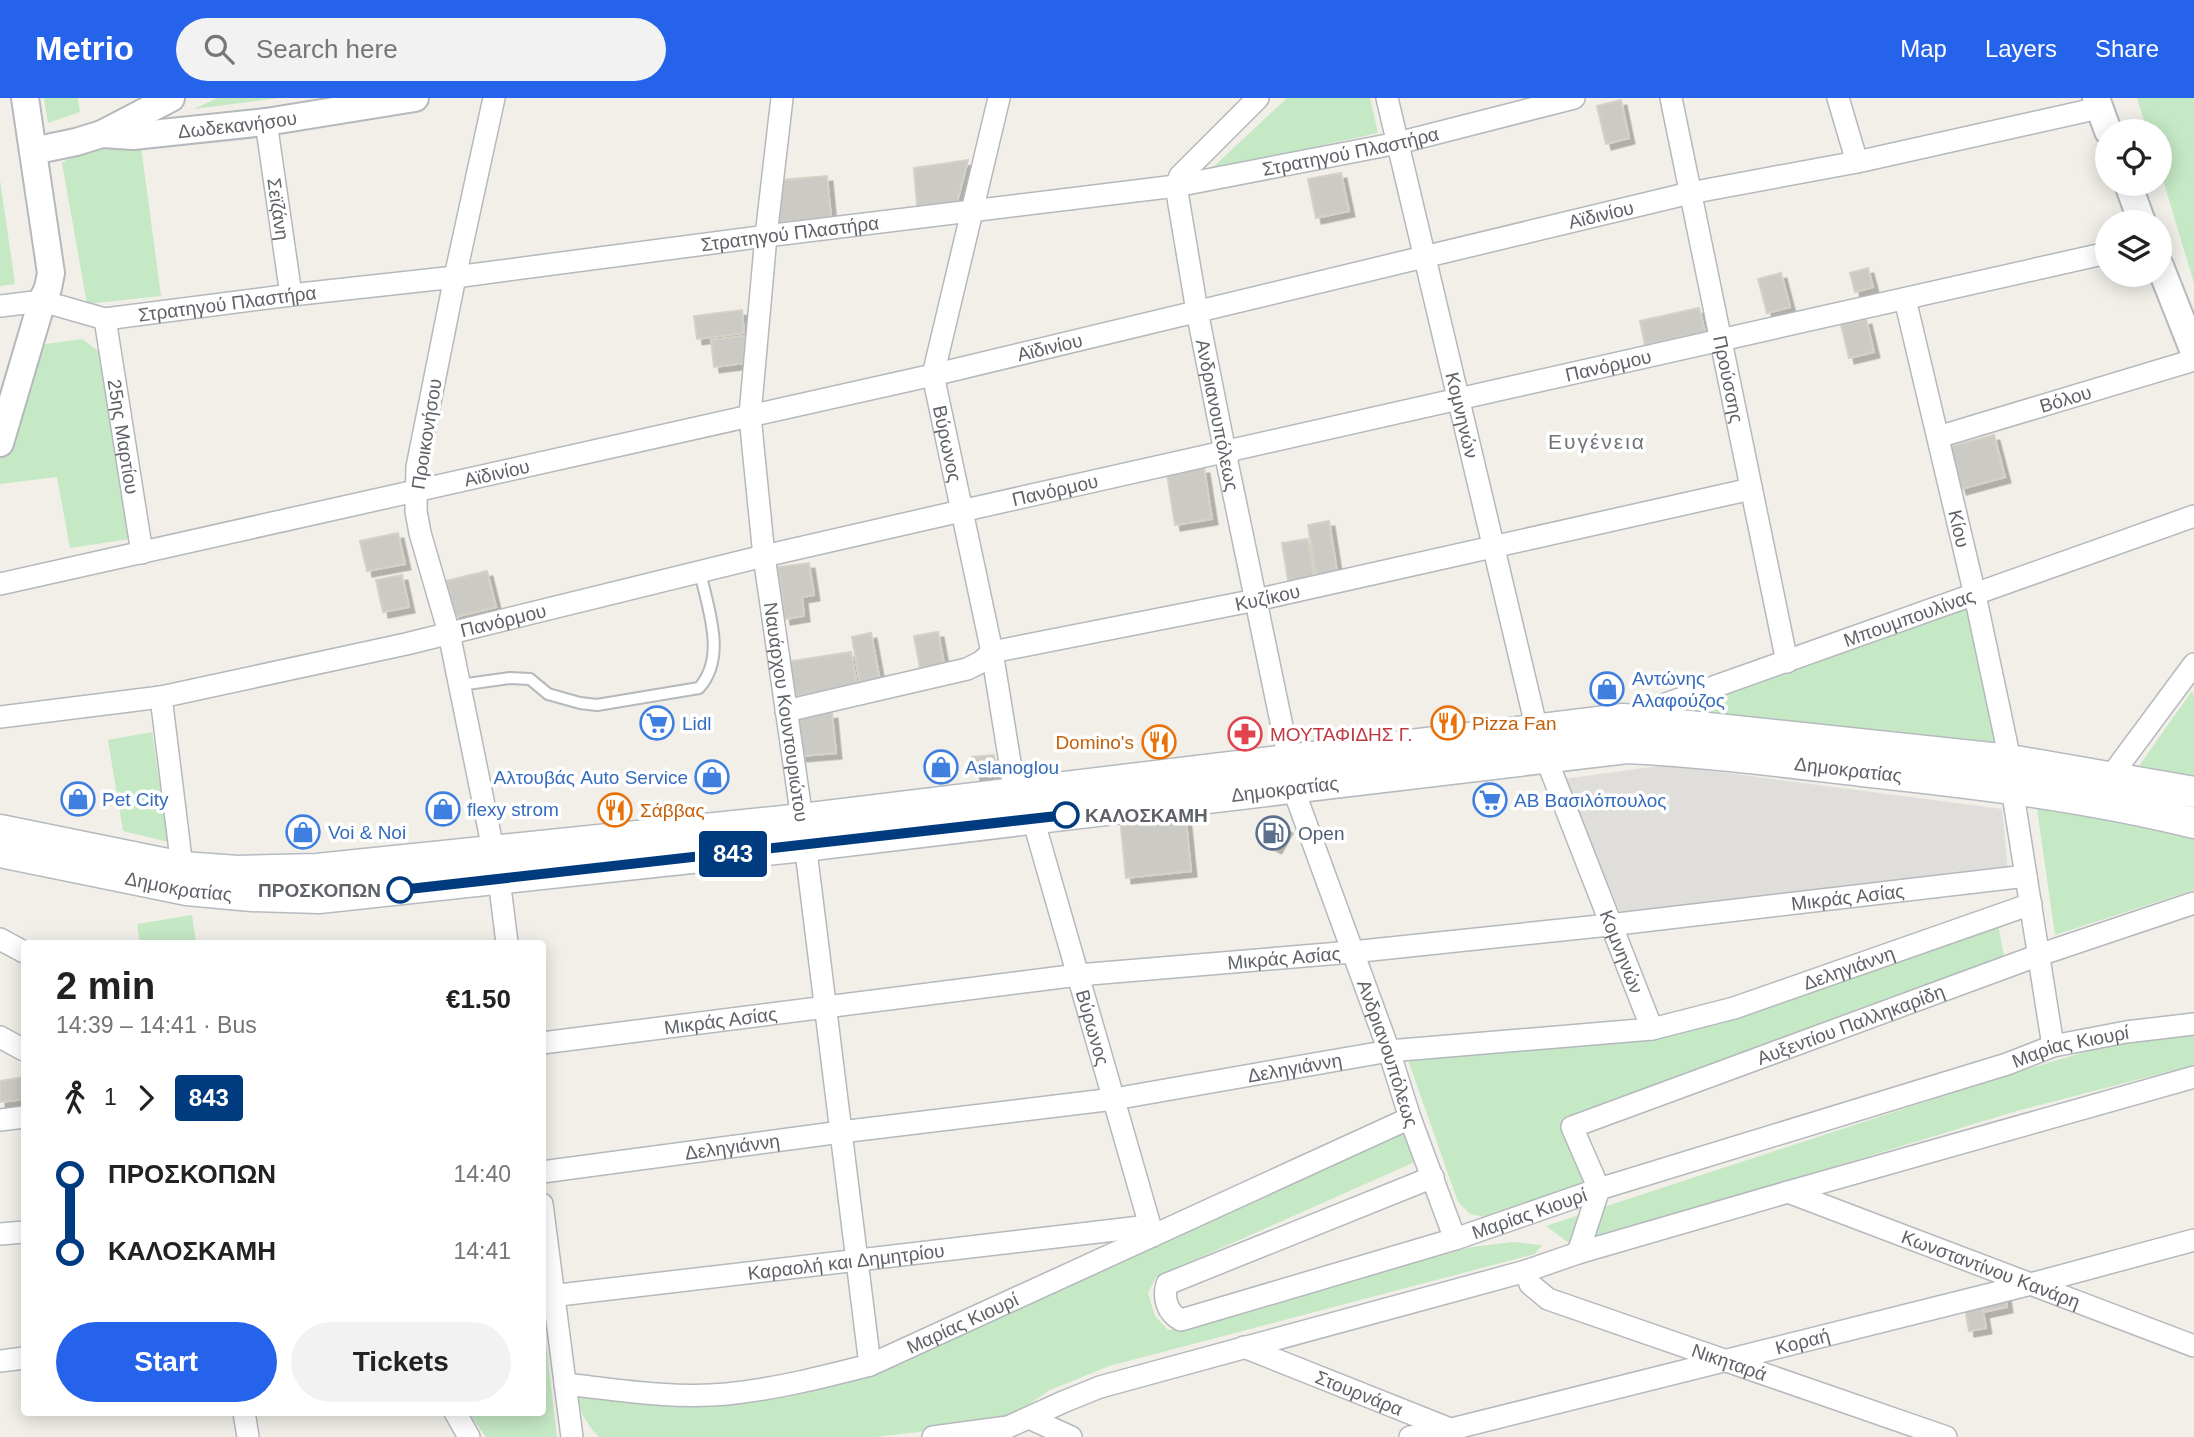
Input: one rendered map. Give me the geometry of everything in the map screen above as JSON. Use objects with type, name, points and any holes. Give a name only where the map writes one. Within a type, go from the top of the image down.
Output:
[{"type":"main road","name":"Δημοκρατίας","points":[[0,830],[182,867],[239,871],[305,870],[493,850],[1033,819],[1537,730],[1623,719],[2011,774],[2194,823]]},
{"type":"main road","name":"Δημοκρατίας","points":[[0,852],[187,890],[318,898],[499,879],[803,832],[1015,793],[1546,758],[1628,748],[2011,774],[2111,776],[2194,792]]},
{"type":"street","points":[[0,443],[51,273],[25,98]]},
{"type":"street","points":[[33,151],[102,134],[137,106],[170,98]]},
{"type":"street","name":"Δωδεκανήσου","points":[[102,134],[133,136],[266,122],[415,98]]},
{"type":"street","name":"Προικονήσου","points":[[494,98],[417,467],[416,491],[420,533],[449,633],[499,879],[508,940]]},
{"type":"street","name":"Ναυάρχου Κουντουριώτου","points":[[782,98],[750,415],[764,556],[803,832],[870,1365]]},
{"type":"street","name":"Βύρωνος","points":[[999,98],[933,375],[992,652],[1015,793]]},
{"type":"street","points":[[1176,186],[1180,176],[1258,98]]},
{"type":"street","name":"Κομνηνών","points":[[1387,98],[1537,730]]},
{"type":"street","name":"Στρατηγού Πλαστήρα","points":[[0,306],[42,301],[105,319],[1176,186],[1398,143],[1574,98]]},
{"type":"street","name":"Προύσσης","points":[[1671,98],[1787,662]]},
{"type":"street","points":[[1838,98],[1857,162]]},
{"type":"street","name":"Αϊδινίου","points":[[0,584],[933,375],[1690,193],[2101,112]]},
{"type":"street","name":"Σεϊζάνη","points":[[266,122],[291,295]]},
{"type":"street","name":"Ανδριανουπόλεως","points":[[1176,186],[1197,311],[1291,774],[1410,1118],[1455,1239]]},
{"type":"street","name":"Πανόρμου","points":[[0,717],[161,696],[406,644],[764,556],[2095,256]]},
{"type":"street","points":[[2168,287],[2194,352]]},
{"type":"street","name":"Κίου","points":[[1905,299],[1975,595],[2011,774],[2053,1046]]},
{"type":"street","name":"25ης Μαρτίου","points":[[105,319],[142,553]]},
{"type":"street","name":"Βόλου","points":[[1938,437],[2194,360]]},
{"type":"street","name":"Κυζίκου","points":[[786,711],[967,669],[992,652],[1256,600],[1751,489]]},
{"type":"street","name":"Μπουμπουλίνας","points":[[1623,719],[2194,516]]},
{"type":"street","points":[[2111,776],[2194,664]]},
{"type":"street","points":[[161,696],[182,867]]},
{"type":"street","name":"Κομνηνών","points":[[1546,758],[1651,1029]]},
{"type":"street","name":"Βύρωνος","points":[[1033,819],[1151,1231]]},
{"type":"street","name":"Μικράς Ασίας","points":[[546,1043],[1078,975],[1352,952],[2026,876]]},
{"type":"street","name":"Αυξεντίου Παλληκαρίδη","points":[[1599,1189],[1572,1127],[2039,955],[2194,903]]},
{"type":"street","name":"Δεληγιάννη","points":[[546,1171],[1114,1099],[1389,1051],[1651,1029],[1734,1008],[2031,904]]},
{"type":"street","points":[[0,939],[21,950]]},
{"type":"street","name":"Μαρίας Κιουρί","points":[[1433,1177],[1167,1284],[1164,1295],[1169,1311],[1181,1320],[1455,1239],[1599,1189],[2007,1063],[2053,1046],[2126,1032],[2194,1024]]},
{"type":"street","points":[[0,1037],[21,1048]]},
{"type":"street","points":[[933,1437],[1008,1427],[1100,1387],[1526,1271],[1578,1253],[1788,1192],[2194,1077]]},
{"type":"street","points":[[0,1120],[21,1117]]},
{"type":"street","name":"Μαρίας Κιουρί","points":[[565,1384],[650,1394],[726,1394],[810,1380],[870,1365],[1151,1231],[1410,1118]]},
{"type":"street","points":[[1578,1253],[1599,1189]]},
{"type":"street","name":"Κωνσταντίνου Κανάρη","points":[[1788,1192],[2194,1346]]},
{"type":"street","name":"Καραολή και Δημητρίου","points":[[549,1296],[857,1260],[1151,1231]]},
{"type":"street","points":[[0,1234],[21,1232]]},
{"type":"street","name":"Κοραή","points":[[1410,1437],[1452,1429],[2031,1284],[2194,1240]]},
{"type":"street","points":[[546,1257],[549,1296],[572,1437]]},
{"type":"street","name":"Νικηταρά","points":[[1526,1271],[1530,1284],[1548,1299],[1945,1437]]},
{"type":"street","name":"Στουρνάρα","points":[[1244,1347],[1475,1437]]},
{"type":"street","points":[[0,1361],[21,1358]]},
{"type":"street","points":[[244,1416],[247,1437]]},
{"type":"street","points":[[457,1416],[469,1437],[461,1437]]},
{"type":"street","points":[[1029,1418],[1071,1437]]},
{"type":"lane","points":[[460,685],[510,678],[530,679],[548,694],[597,705],[699,688],[708,678],[715,640],[700,572]]},
{"type":"shaded area","points":[[1666,765],[2002,809],[2008,871],[1620,912],[1563,779]]},
{"type":"green space","points":[[44,98],[78,98],[80,112],[48,123]]},
{"type":"green space","points":[[217,98],[279,98],[194,109]]},
{"type":"green space","points":[[1287,98],[1370,98],[1378,133],[1210,170]]},
{"type":"green space","points":[[2137,98],[2194,98],[2194,283],[2168,196],[2172,196],[2172,119],[2143,119]]},
{"type":"green space","points":[[141,147],[161,296],[87,304],[62,163],[79,151]]},
{"type":"green space","points":[[0,180],[15,284],[0,286]]},
{"type":"green space","points":[[82,339],[101,353],[130,539],[70,548],[57,477],[0,484],[0,442],[32,346]]},
{"type":"green space","points":[[1973,601],[2000,732],[1995,742],[1712,714],[1713,697]]},
{"type":"green space","points":[[2192,691],[2194,776],[2139,766]]},
{"type":"green space","points":[[152,732],[168,842],[123,831],[108,740]]},
{"type":"green space","points":[[2037,809],[2194,835],[2194,890],[2055,935]]},
{"type":"green space","points":[[192,915],[196,940],[140,940],[137,924]]},
{"type":"green space","points":[[1997,919],[2005,961],[1561,1124],[1589,1182],[1490,1218],[1470,1214],[1458,1202],[1407,1057],[1653,1037]]},
{"type":"green space","points":[[2194,1033],[2194,1065],[2020,1110],[1573,1246],[1546,1226],[2010,1074],[2099,1048]]},
{"type":"green space","points":[[1405,1125],[1417,1161],[1156,1277],[1148,1293],[1155,1316],[1168,1330],[1190,1327],[1471,1247],[1513,1242],[1542,1245],[1535,1254],[1109,1366],[1050,1390],[1015,1414],[935,1430],[875,1437],[599,1437],[582,1414],[577,1400],[574,1387],[662,1396],[846,1375]]},
{"type":"green space","points":[[546,1343],[557,1437],[486,1437],[471,1416],[546,1416]]},
{"type":"building","points":[[1621,100],[1629,138],[1606,144],[1597,106]]},
{"type":"building","points":[[968,160],[957,202],[917,206],[914,168]]},
{"type":"building","points":[[1341,173],[1349,211],[1316,218],[1308,179]]},
{"type":"building","points":[[827,176],[831,217],[776,223],[781,180]]},
{"type":"building","points":[[1868,268],[1873,287],[1855,292],[1850,273]]},
{"type":"building","points":[[1781,273],[1790,307],[1767,313],[1758,279]]},
{"type":"building","points":[[1699,308],[1705,332],[1645,345],[1640,321]]},
{"type":"building","points":[[742,310],[744,333],[697,339],[694,316]]},
{"type":"building","points":[[1866,319],[1874,352],[1849,358],[1841,325]]},
{"type":"building","points":[[744,336],[747,363],[714,367],[711,340]]},
{"type":"building","points":[[1994,435],[2005,477],[1961,489],[1949,447]]},
{"type":"building","points":[[1204,468],[1212,519],[1175,525],[1167,474]]},
{"type":"building","points":[[1329,521],[1338,578],[1317,581],[1308,525]]},
{"type":"building","points":[[398,533],[405,564],[367,571],[360,541]]},
{"type":"building","points":[[1308,539],[1315,581],[1289,586],[1282,543]]},
{"type":"building","points":[[809,563],[814,595],[802,597],[804,616],[785,619],[778,567]]},
{"type":"building","points":[[487,571],[496,607],[455,617],[446,581]]},
{"type":"building","points":[[402,575],[409,607],[383,612],[376,580]]},
{"type":"building","points":[[938,632],[944,664],[920,668],[914,636]]},
{"type":"building","points":[[871,633],[880,681],[860,684],[852,637]]},
{"type":"building","points":[[851,652],[857,686],[792,696],[786,662]]},
{"type":"building","points":[[832,713],[836,753],[801,756],[797,716]]},
{"type":"building","points":[[994,755],[996,774],[975,776],[972,757]]},
{"type":"building","points":[[1185,811],[1191,871],[1126,878],[1120,818]]},
{"type":"building","name":"Open","points":[[1270,819],[1287,828],[1276,848],[1259,839]]},
{"type":"building","points":[[21,1078],[21,1099],[0,1102],[0,1081]]},
{"type":"building","points":[[2005,1294],[2007,1307],[1983,1312],[1981,1299]]},
{"type":"building","points":[[1981,1300],[1986,1328],[1969,1331],[1964,1303]]},
{"type":"bus line","name":"843","points":[[400,890],[1066,815]]},
{"type":"place","name":"Αντώνης Αλαφούζος","points":[[1607,689]]},
{"type":"place","name":"Lidl","points":[[657,723]]},
{"type":"place","name":"Pizza Fan","points":[[1448,723]]},
{"type":"place","name":"ΜΟΥΤΑΦΙΔΗΣ Γ.","points":[[1245,734]]},
{"type":"place","name":"Domino's","points":[[1159,742]]},
{"type":"place","name":"Aslanoglou","points":[[941,767]]},
{"type":"place","name":"Αλτουβάς Auto Service","points":[[712,777]]},
{"type":"place","name":"Pet City","points":[[78,799]]},
{"type":"place","name":"ΑΒ Βασιλόπουλος","points":[[1490,800]]},
{"type":"place","name":"flexy strom","points":[[443,809]]},
{"type":"place","name":"Σάββας","points":[[615,810]]},
{"type":"place","name":"ΚΑΛΟΣΚΑΜΗ","points":[[1066,815]]},
{"type":"place","name":"Voi & Noi","points":[[303,832]]},
{"type":"place","name":"Open","points":[[1273,833]]},
{"type":"place","name":"ΠΡΟΣΚΟΠΩΝ","points":[[400,890]]},
{"type":"district","name":"Ευγένεια","points":[[1597,442]]}]
